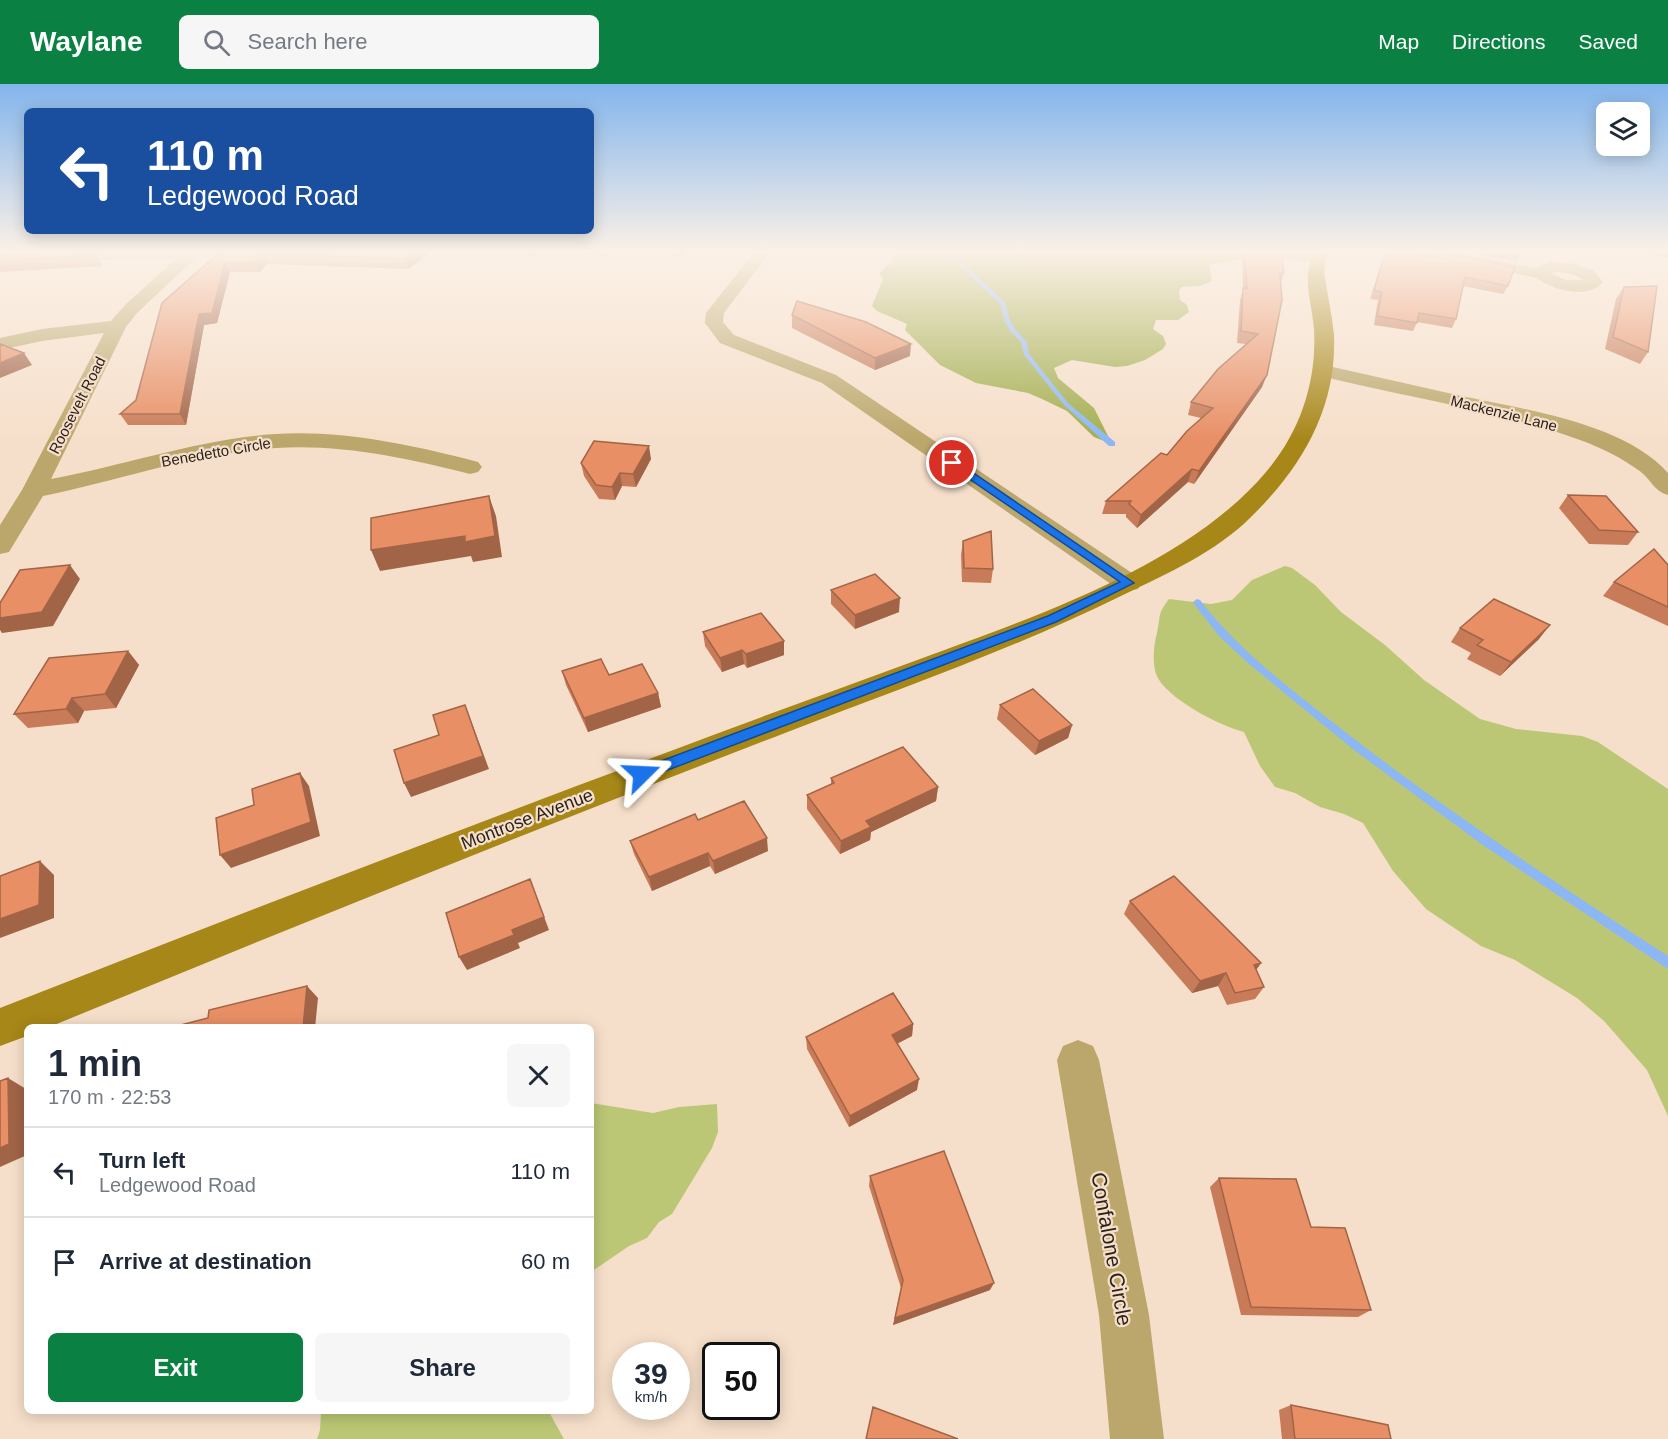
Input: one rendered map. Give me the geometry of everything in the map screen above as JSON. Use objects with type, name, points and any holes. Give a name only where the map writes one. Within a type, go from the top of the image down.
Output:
[{"type":"main road","name":"Montrose Avenue","points":[[0,1027],[598,791],[1052,619],[1128,583],[1216,533],[1257,497],[1297,447],[1308,428],[1319,399],[1324,370],[1324,334],[1321,314]]},
{"type":"street","name":"Roosevelt Road","points":[[0,546],[34,490],[117,326],[127,314]]},
{"type":"street","points":[[715,314],[714,323],[721,334],[735,343],[829,379],[1128,583]]},
{"type":"street","points":[[0,344],[42,335],[117,326]]},
{"type":"street","name":"Mackenzie Lane","points":[[1324,370],[1542,421],[1585,434],[1644,464],[1657,473],[1668,488]]},
{"type":"street","name":"Benedetto Circle","points":[[34,490],[225,448],[274,441],[314,440],[369,444],[470,467]]},
{"type":"street","name":"Confalone Circle","points":[[1078,1060],[1124,1315],[1137,1439]]},
{"type":"green space","points":[[884,314],[1186,314],[1178,320],[1156,320],[1153,329],[1163,336],[1166,344],[1163,349],[1145,360],[1115,367],[1072,360],[1054,368],[1058,378],[1094,408],[1112,444],[1094,437],[1067,411],[1042,399],[1028,393],[976,383],[940,365],[905,330],[907,324]]},
{"type":"green space","points":[[1285,566],[1292,568],[1315,585],[1341,612],[1385,645],[1424,680],[1480,719],[1516,729],[1582,736],[1598,742],[1668,789],[1668,1116],[1647,1070],[1604,1021],[1577,998],[1515,960],[1481,946],[1426,909],[1393,871],[1363,823],[1344,814],[1320,807],[1295,793],[1275,787],[1260,766],[1244,732],[1221,724],[1194,710],[1161,683],[1155,669],[1154,648],[1160,615],[1169,599],[1211,604],[1232,600],[1252,580]]},
{"type":"green space","points":[[594,1103],[653,1113],[679,1107],[717,1104],[718,1132],[712,1148],[672,1214],[659,1222],[647,1238],[629,1246],[594,1270]]},
{"type":"green space","points":[[321,1414],[550,1414],[564,1439],[317,1439]]},
{"type":"building","points":[[159,314],[199,314],[180,414],[120,414],[136,400]]},
{"type":"building","points":[[840,314],[866,322],[911,344],[875,358],[792,315]]},
{"type":"building","points":[[1242,314],[1279,314],[1267,375],[1199,471],[1192,469],[1141,515],[1129,504],[1131,501],[1106,501],[1161,453],[1167,455],[1187,431],[1213,408],[1191,402],[1218,369],[1258,334],[1241,331]]},
{"type":"building","points":[[1377,314],[1419,314],[1417,323],[1377,316]]},
{"type":"building","points":[[1427,314],[1457,314],[1456,319]]},
{"type":"building","points":[[1618,314],[1653,314],[1648,352],[1613,337]]},
{"type":"building","points":[[0,344],[24,353],[0,363]]},
{"type":"building","points":[[594,441],[649,446],[633,474],[620,473],[612,487],[596,485],[581,463]]},
{"type":"building","points":[[1568,495],[1606,496],[1638,532],[1599,530]]},
{"type":"building","points":[[489,496],[495,536],[465,542],[465,536],[371,550],[371,518]]},
{"type":"building","points":[[991,531],[993,569],[964,568],[963,541]]},
{"type":"building","points":[[1654,549],[1668,565],[1668,607],[1614,582]]},
{"type":"building","points":[[70,565],[42,612],[0,618],[0,603],[20,570]]},
{"type":"building","points":[[875,574],[900,598],[855,615],[831,590]]},
{"type":"building","points":[[1494,599],[1550,625],[1511,662],[1477,645],[1483,640],[1460,628]]},
{"type":"building","points":[[761,613],[784,641],[746,654],[742,650],[720,658],[703,632]]},
{"type":"building","points":[[128,651],[105,694],[72,698],[66,709],[14,714],[49,658]]},
{"type":"building","points":[[601,659],[609,675],[642,664],[658,693],[584,718],[562,671]]},
{"type":"building","points":[[1033,689],[1072,725],[1039,741],[1000,705]]},
{"type":"building","points":[[465,705],[483,756],[404,783],[394,750],[439,735],[433,715]]},
{"type":"building","points":[[903,747],[938,787],[866,821],[871,827],[841,841],[807,795],[834,783],[831,778]]},
{"type":"building","points":[[300,773],[311,822],[220,855],[216,818],[254,805],[252,789]]},
{"type":"building","points":[[744,801],[767,838],[713,861],[708,853],[649,877],[630,841],[695,814],[698,820]]},
{"type":"building","points":[[40,861],[39,905],[0,919],[0,876]]},
{"type":"building","points":[[1174,876],[1261,963],[1254,965],[1264,987],[1235,993],[1226,973],[1200,981],[1130,901]]},
{"type":"building","points":[[530,879],[544,917],[512,930],[514,935],[459,957],[446,913]]},
{"type":"building","points":[[307,986],[303,1024],[185,1024],[208,1018],[209,1010]]},
{"type":"building","points":[[893,993],[913,1024],[892,1035],[919,1079],[850,1116],[806,1037]]},
{"type":"building","points":[[8,1078],[9,1144],[0,1148],[0,1081]]},
{"type":"building","points":[[944,1151],[994,1283],[895,1318],[903,1280],[870,1176]]},
{"type":"building","points":[[1219,1178],[1296,1179],[1311,1227],[1345,1228],[1371,1310],[1251,1307]]},
{"type":"building","points":[[1291,1405],[1388,1425],[1391,1439],[1295,1439]]},
{"type":"building","points":[[873,1407],[958,1439],[866,1439]]},
{"type":"waterway","points":[[1006,314],[1012,330],[1024,342],[1026,354],[1066,404],[1112,444]]},
{"type":"waterway","points":[[1197,602],[1223,634],[1252,662],[1357,747],[1488,843],[1668,963]]},
{"type":"route","points":[[642,774],[1052,619],[1128,583],[952,463]]}]
